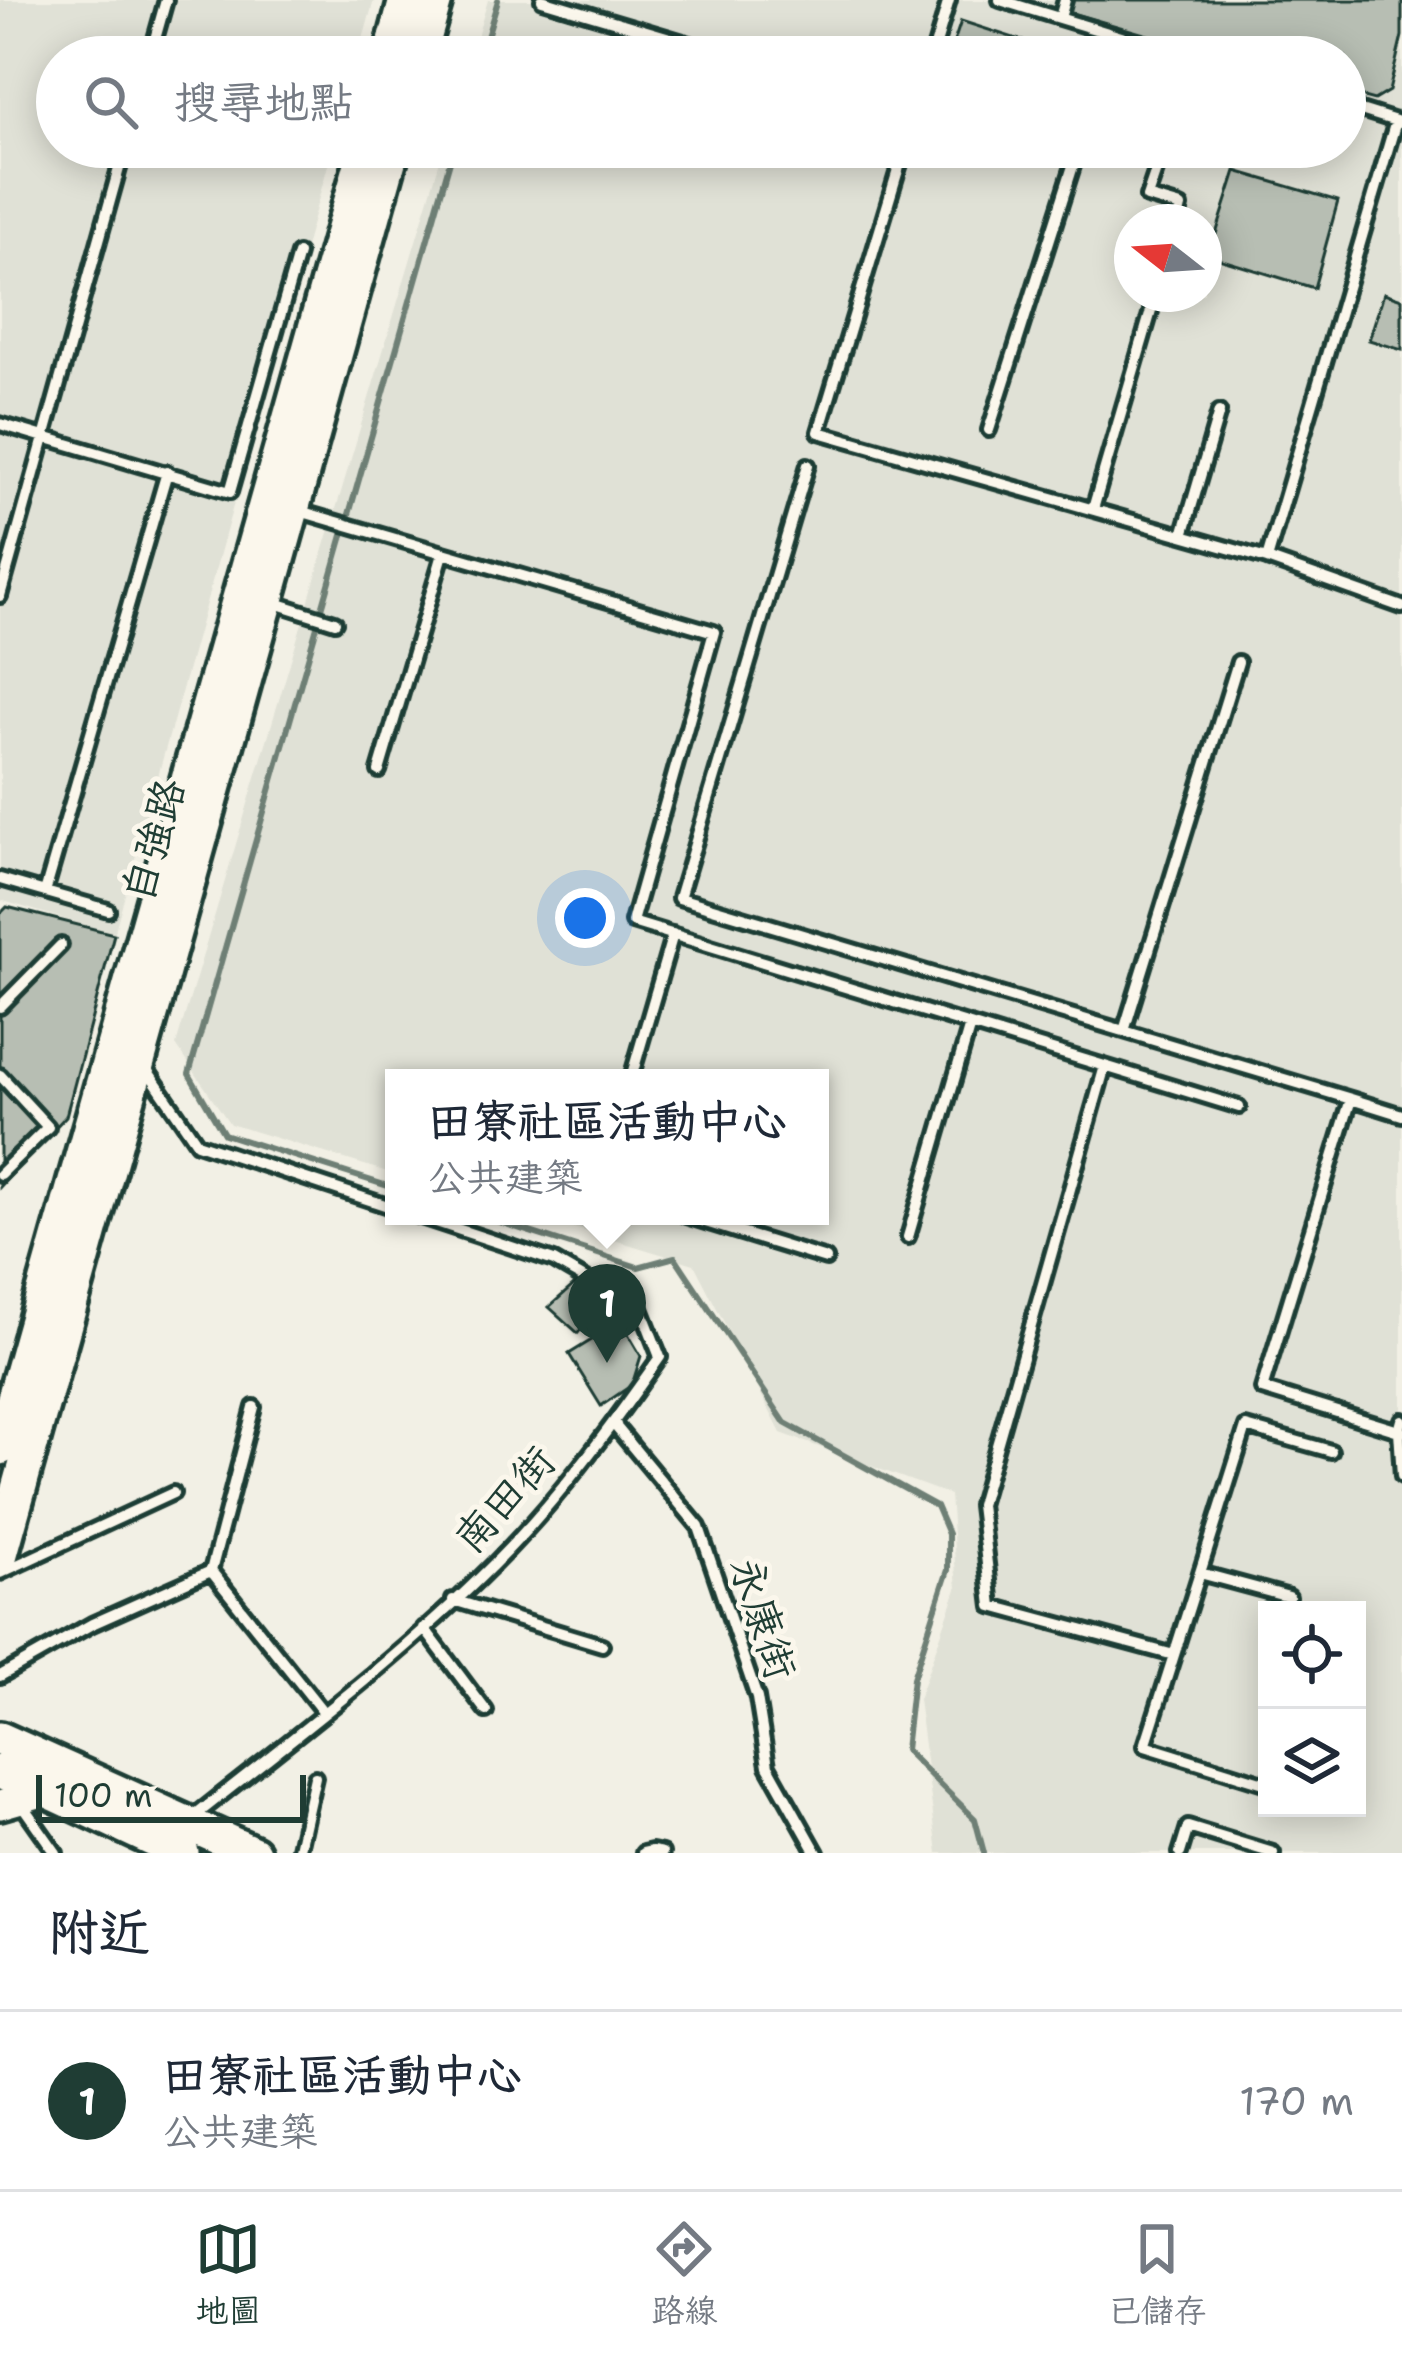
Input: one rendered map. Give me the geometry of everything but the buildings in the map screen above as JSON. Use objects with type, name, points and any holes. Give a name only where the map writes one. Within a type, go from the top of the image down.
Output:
[{"type":"main road","points":[[397,36],[406,0]]},
{"type":"main road","points":[[424,36],[435,0]]},
{"type":"main road","name":"自強路","points":[[0,1448],[267,601],[279,506],[361,168]]},
{"type":"main road","name":"自強路","points":[[279,506],[386,168]]},
{"type":"main road","name":"自強路","points":[[0,1558],[126,1054]]},
{"type":"main road","points":[[0,1739],[167,1843]]},
{"type":"main road","points":[[17,1792],[167,1843],[254,1853]]},
{"type":"lane","points":[[156,36],[166,0]]},
{"type":"lane","points":[[542,0],[663,36]]},
{"type":"lane","points":[[938,36],[949,0]]},
{"type":"lane","points":[[1000,0],[1117,36]]},
{"type":"lane","points":[[1060,18],[1065,0]]},
{"type":"lane","points":[[1267,559],[1399,122],[1366,112]]},
{"type":"lane","points":[[0,596],[119,168]]},
{"type":"lane","points":[[899,168],[819,432],[1267,559],[1402,607]]},
{"type":"lane","points":[[989,430],[1072,168]]},
{"type":"lane","points":[[1157,168],[1148,197],[1171,204]]},
{"type":"lane","points":[[0,424],[230,492],[298,254]]},
{"type":"lane","points":[[1093,509],[1151,312]]},
{"type":"lane","points":[[1183,535],[1219,412]]},
{"type":"lane","points":[[808,465],[679,898],[1402,1115]]},
{"type":"lane","points":[[45,892],[166,472]]},
{"type":"lane","points":[[279,506],[713,632],[632,922],[1239,1107]]},
{"type":"lane","points":[[379,772],[443,554]]},
{"type":"lane","points":[[267,601],[335,622]]},
{"type":"lane","points":[[1124,1031],[1238,662]]},
{"type":"lane","points":[[0,879],[108,910]]},
{"type":"lane","points":[[634,1069],[673,934]]},
{"type":"lane","points":[[0,1007],[61,946]]},
{"type":"lane","points":[[908,1237],[970,1025]]},
{"type":"lane","points":[[126,1054],[197,1142],[385,1205]]},
{"type":"lane","points":[[1105,1066],[980,1505],[992,1606],[1174,1655]]},
{"type":"lane","points":[[0,1075],[48,1127],[0,1174]]},
{"type":"lane","points":[[1351,1100],[1262,1389],[1401,1428],[1402,1476]]},
{"type":"lane","name":"南田街","points":[[167,1843],[354,1691],[494,1564],[597,1446],[660,1358],[638,1300],[597,1286],[554,1262],[445,1225]]},
{"type":"lane","points":[[715,1225],[826,1259]]},
{"type":"lane","points":[[211,1571],[254,1407]]},
{"type":"lane","name":"永康街","points":[[615,1421],[699,1527],[757,1698],[767,1766],[817,1853]]},
{"type":"lane","points":[[1258,1781],[1145,1747],[1246,1427],[1330,1451]]},
{"type":"lane","points":[[0,1573],[173,1493]]},
{"type":"lane","points":[[0,1676],[92,1624],[211,1571]]},
{"type":"lane","points":[[211,1571],[324,1713]]},
{"type":"lane","points":[[1200,1573],[1288,1597]]},
{"type":"lane","points":[[453,1600],[602,1645]]},
{"type":"lane","points":[[424,1628],[485,1711]]},
{"type":"lane","points":[[298,1853],[315,1777]]},
{"type":"lane","points":[[17,1792],[56,1853]]},
{"type":"lane","points":[[1180,1853],[1188,1827],[1273,1853]]},
{"type":"shaded area","points":[[0,0],[374,0],[364,36],[36,36],[36,168],[327,168],[114,934],[0,900]]},
{"type":"shaded area","points":[[488,0],[1402,0],[1402,1853],[938,1853],[918,1699],[957,1589],[950,1495],[781,1433],[694,1264],[565,1225],[829,1225],[829,1069],[385,1069],[385,1171],[230,1124],[176,1045],[438,168],[1366,168],[1366,36],[477,36]]},
{"type":"waterway","points":[[487,36],[498,0]]},
{"type":"waterway","points":[[385,1185],[224,1134],[189,1074],[448,168]]},
{"type":"waterway","points":[[509,1225],[638,1267],[675,1257],[785,1423],[936,1506],[948,1534],[948,1570],[913,1678],[905,1750],[975,1819],[984,1853]]},
{"type":"place","name":"田寮社區活動中心","points":[[607,1363]]}]
